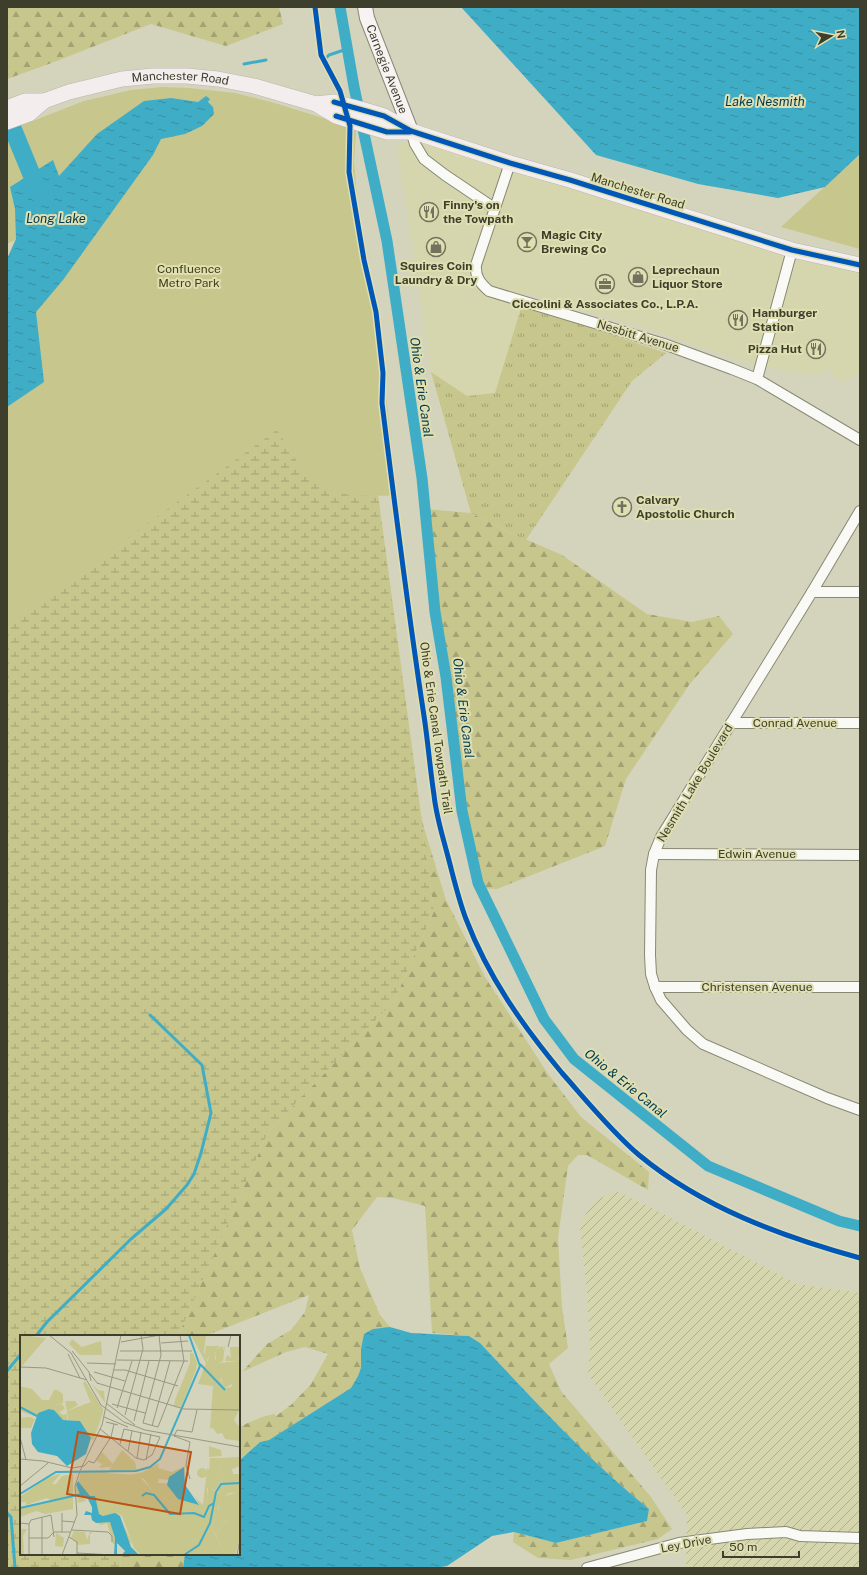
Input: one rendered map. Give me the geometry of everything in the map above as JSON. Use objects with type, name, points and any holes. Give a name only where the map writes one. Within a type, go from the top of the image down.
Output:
[{"type":"main road","name":"Manchester Road","points":[[7,108],[27,107],[69,92],[122,79],[171,75],[218,79],[254,86],[316,104],[336,116],[387,132],[411,132]]},
{"type":"main road","name":"Manchester Road","points":[[316,104],[334,102],[384,116],[411,132],[510,163],[570,180],[792,250],[860,265]]},
{"type":"main road","name":"Manchester Road","points":[[7,122],[27,107]]},
{"type":"street","name":"Carnegie Avenue","points":[[364,7],[372,32],[411,132]]},
{"type":"street","points":[[411,132],[415,144],[424,159],[494,208]]},
{"type":"street","name":"Nesbitt Avenue","points":[[510,163],[476,265],[477,278],[489,291],[664,344],[757,379],[860,440]]},
{"type":"street","points":[[757,379],[792,250]]},
{"type":"street","name":"Nesmith Lake Boulevard","points":[[860,511],[661,838],[654,854],[651,870],[650,955],[651,974],[661,1000],[687,1030],[703,1044],[827,1098],[860,1110]]},
{"type":"street","points":[[812,592],[860,592]]},
{"type":"street","name":"Conrad Avenue","points":[[731,723],[860,723]]},
{"type":"street","name":"Edwin Avenue","points":[[654,854],[860,855]]},
{"type":"street","name":"Christensen Avenue","points":[[655,987],[860,987]]},
{"type":"street","name":"Ley Drive","points":[[586,1568],[679,1543],[747,1534],[786,1532],[800,1536],[860,1538]]},
{"type":"shaded area","points":[[427,136],[860,265],[860,374],[840,382],[827,369],[817,376],[751,364],[645,328],[526,293],[495,393],[467,396],[431,372],[397,145]]},
{"type":"shaded area","points":[[615,1191],[646,1205],[797,1284],[860,1293],[860,1568],[686,1568],[687,1515],[588,1374],[590,1349],[587,1292],[580,1226],[583,1218],[595,1201]]},
{"type":"green space","points":[[7,7],[279,7],[283,24],[226,46],[151,24],[7,79]]},
{"type":"green space","name":"Confluence Metro Park","points":[[162,87],[189,88],[235,93],[278,104],[326,119],[356,131],[354,161],[359,219],[377,315],[397,496],[351,495],[329,490],[319,485],[300,467],[277,430],[7,625],[7,259],[15,240],[7,244],[7,131],[84,101],[131,90]]},
{"type":"green space","points":[[860,154],[860,249],[781,227]]},
{"type":"green space","points":[[522,305],[666,353],[632,381],[526,540],[471,513],[431,372],[467,396],[495,393]]},
{"type":"green space","points":[[55,316],[373,457],[434,911],[394,1001],[268,1132],[178,1335],[20,1335],[20,1555],[121,1555],[120,1568],[7,1568],[7,429]]},
{"type":"green space","points":[[425,509],[471,513],[509,532],[562,555],[647,614],[692,622],[719,616],[733,634],[689,685],[626,779],[605,846],[497,889],[480,888],[462,811],[436,616]]},
{"type":"green space","points":[[421,818],[446,900],[485,977],[548,1074],[581,1117],[649,1172],[648,1190],[587,1155],[578,1155],[568,1166],[558,1238],[562,1307],[568,1348],[549,1364],[561,1391],[651,1497],[672,1529],[658,1539],[571,1560],[538,1558],[513,1542],[514,1532],[556,1543],[647,1521],[649,1509],[583,1450],[480,1343],[469,1336],[432,1333],[425,1206],[393,1198],[377,1197],[352,1230],[360,1268],[380,1315],[390,1327],[373,1329],[361,1349],[361,1368],[351,1388],[269,1440],[260,1442],[240,1460],[240,1427],[262,1417],[274,1414],[276,1416],[292,1404],[311,1384],[328,1354],[305,1347],[286,1352],[242,1372],[267,1344],[291,1330],[305,1312],[309,1295],[208,1335],[178,1335],[268,1132],[394,1001],[434,911]]},
{"type":"green space","points":[[121,1555],[185,1555],[183,1568],[120,1568]]},
{"type":"water","name":"Lake Nesmith","points":[[461,7],[860,7],[860,154],[825,187],[778,198],[698,184],[596,155]]},
{"type":"water","name":"Long Lake","points":[[206,96],[210,99],[208,102],[213,107],[214,114],[202,126],[185,134],[161,139],[153,155],[63,280],[36,312],[44,382],[7,407],[7,259],[16,239],[15,209],[10,187],[53,160],[59,176],[97,134],[144,101],[171,98],[198,102]]},
{"type":"water","points":[[390,1327],[411,1333],[469,1336],[480,1343],[583,1450],[649,1509],[647,1521],[556,1543],[514,1532],[492,1536],[447,1566],[436,1568],[183,1568],[185,1555],[240,1555],[240,1460],[260,1442],[269,1440],[351,1388],[361,1368],[361,1349],[364,1334],[373,1329]]},
{"type":"waterway","name":"Ohio & Erie Canal","points":[[340,7],[354,87],[387,241],[422,478],[435,612],[446,677],[462,811],[478,883],[544,1019],[574,1059],[708,1166],[839,1221],[860,1226]]},
{"type":"waterway","points":[[326,58],[329,55],[347,49]]},
{"type":"waterway","points":[[244,64],[266,60]]},
{"type":"waterway","points":[[7,115],[40,195]]},
{"type":"waterway","points":[[37,1335],[47,1322],[131,1239],[166,1209],[187,1185],[194,1174],[211,1113],[202,1065],[150,1015]]},
{"type":"waterway","points":[[7,1371],[20,1355]]},
{"type":"waterway","points":[[7,1513],[11,1517],[15,1568]]},
{"type":"cycle path","name":"Ohio & Erie Canal Towpath Trail","points":[[315,7],[321,55],[340,91],[350,126],[349,172],[364,260],[376,312],[383,373],[382,403],[436,810],[458,895],[475,940],[496,981],[520,1019],[562,1073],[599,1115],[639,1155],[664,1174],[716,1205],[772,1230],[860,1258]]},
{"type":"cycle path","points":[[334,102],[384,116],[411,131],[510,163],[570,180],[792,250],[860,265]]},
{"type":"cycle path","points":[[336,116],[387,132],[410,132]]},
{"type":"place","name":"Finny's on the Towpath","points":[[429,212]]},
{"type":"place","name":"Magic City Brewing Co","points":[[527,242]]},
{"type":"place","name":"Squires Coin Laundry & Dry","points":[[436,247]]},
{"type":"place","name":"Leprechaun Liquor Store","points":[[638,277]]},
{"type":"place","name":"Ciccolini & Associates Co., L.P.A.","points":[[605,284]]},
{"type":"place","name":"Hamburger Station","points":[[738,320]]},
{"type":"place","name":"Pizza Hut","points":[[816,349]]},
{"type":"place","name":"Calvary Apostolic Church","points":[[622,507]]}]
